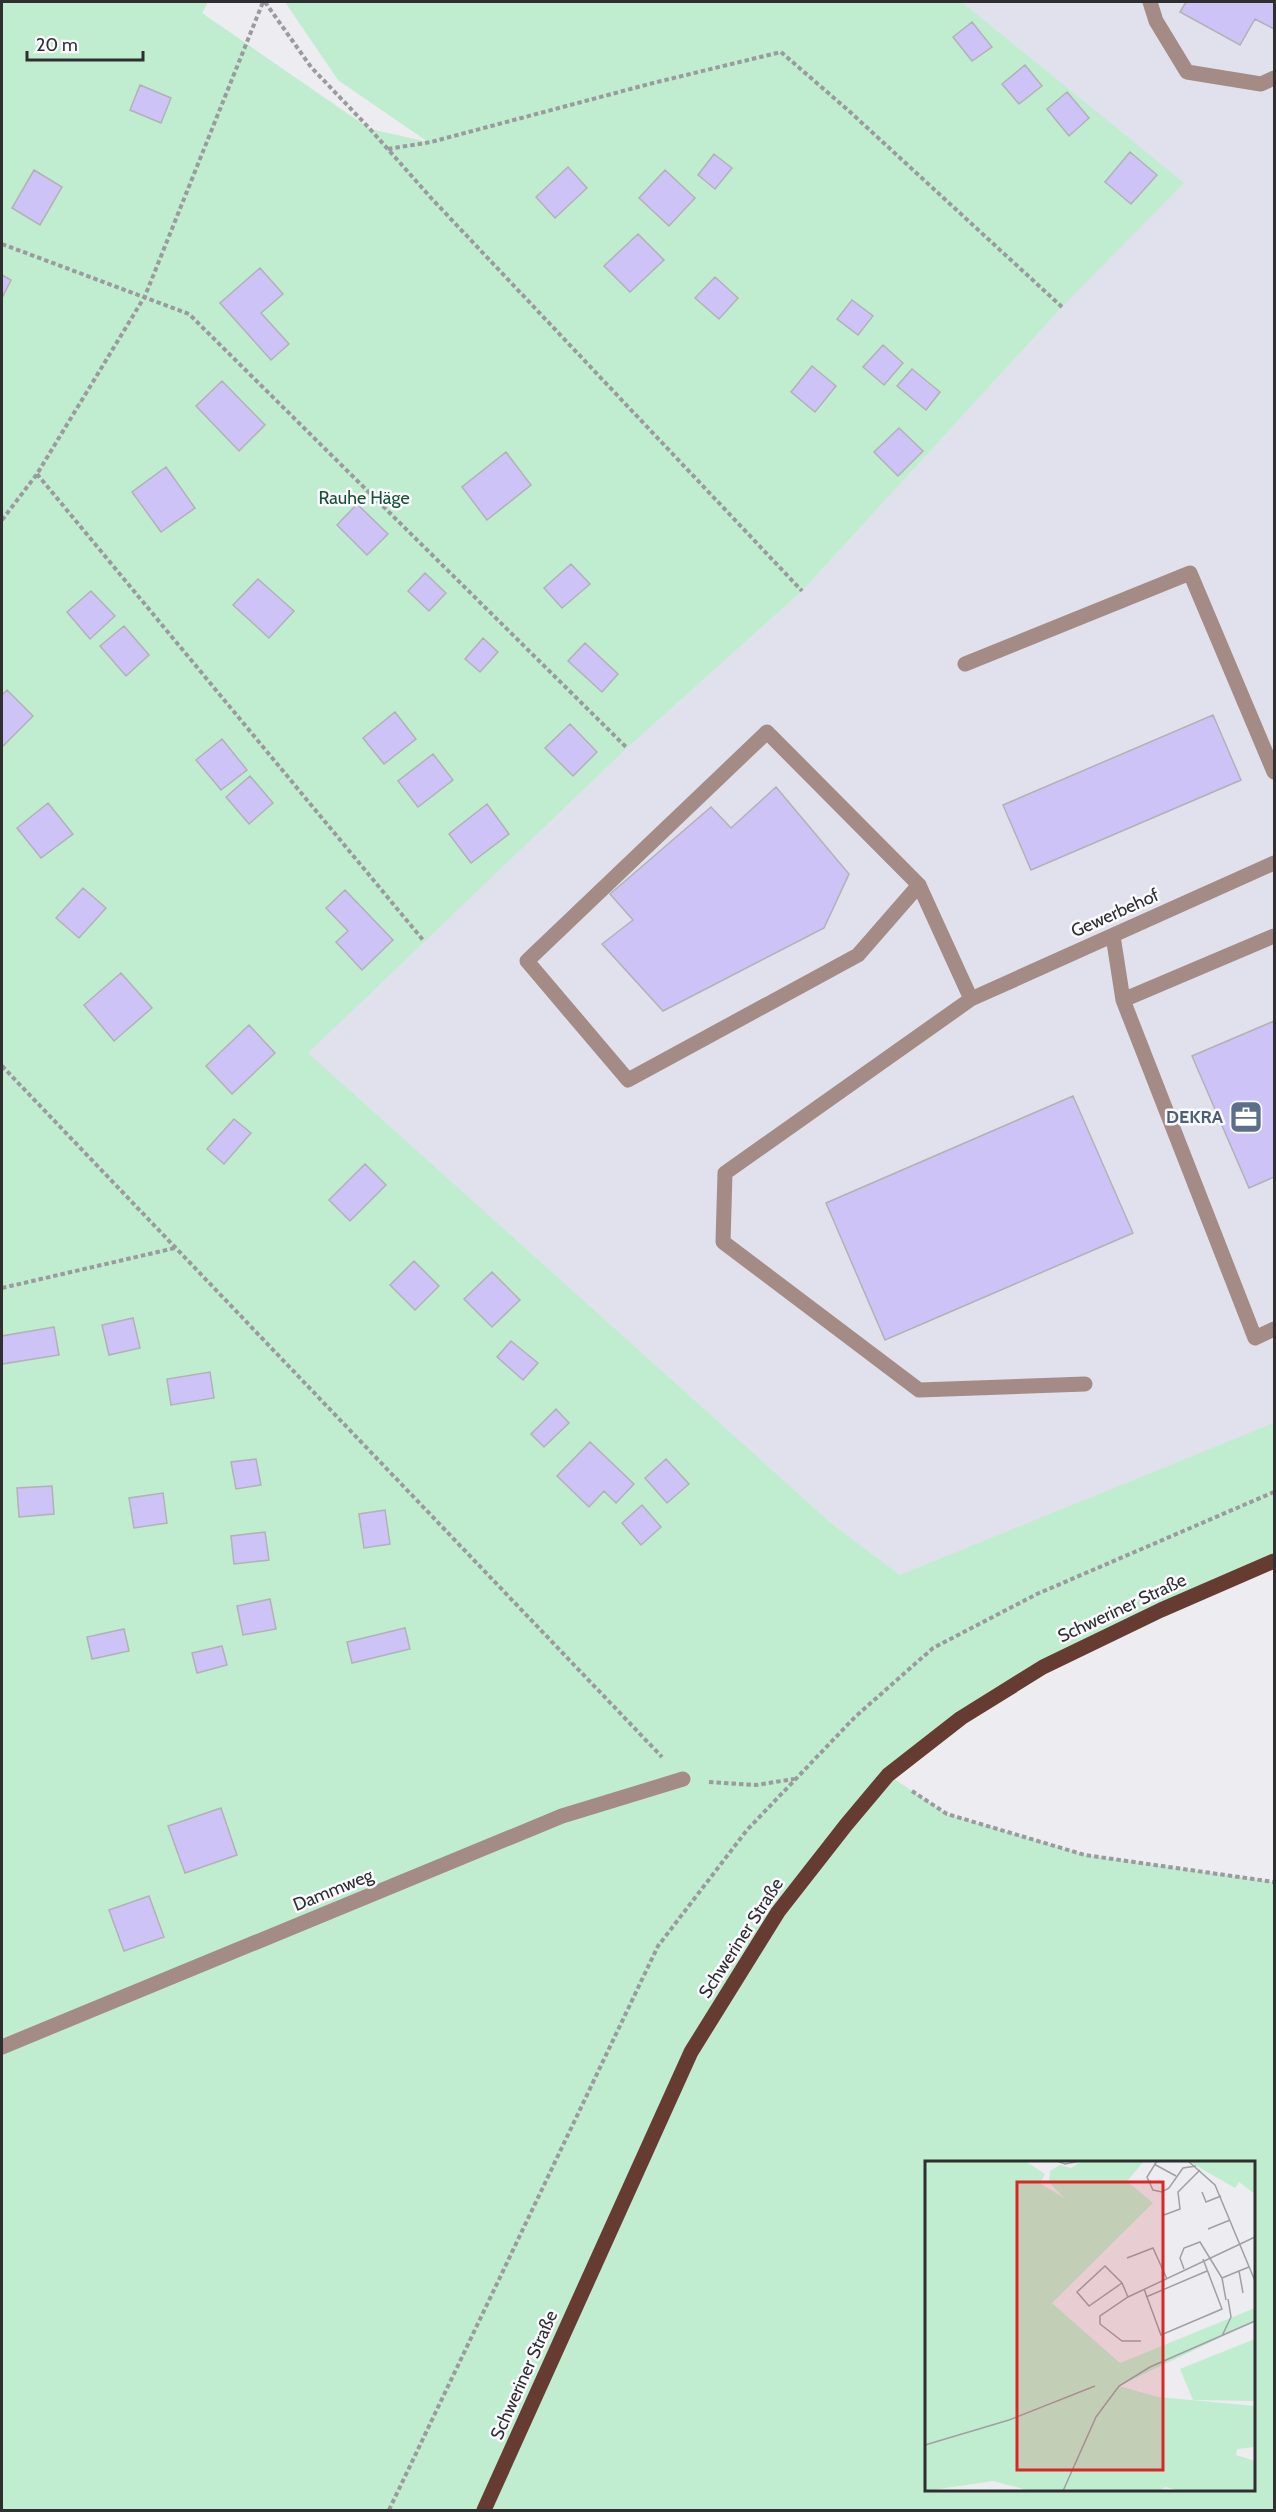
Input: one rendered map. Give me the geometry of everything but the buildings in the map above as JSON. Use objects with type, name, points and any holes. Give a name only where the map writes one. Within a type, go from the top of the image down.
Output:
[{"type":"main road","name":"Schweriner Straße","points":[[484,2511],[691,2052],[777,1912],[888,1775],[961,1718],[1043,1666],[1161,1610],[1275,1561]]},
{"type":"street","points":[[1150,2],[1156,21],[1187,72],[1261,84],[1275,78]]},
{"type":"street","points":[[965,664],[1190,573],[1275,772]]},
{"type":"street","points":[[919,885],[858,955],[628,1080],[527,961],[767,732],[919,885],[971,999]]},
{"type":"street","name":"Gewerbehof","points":[[1084,1384],[919,1390],[723,1242],[724,1173],[971,999],[1275,863]]},
{"type":"street","points":[[1113,936],[1123,1000],[1255,1338],[1275,1329]]},
{"type":"street","points":[[1123,1000],[1275,936]]},
{"type":"street","name":"Dammweg","points":[[2,2047],[562,1816],[683,1779]]},
{"type":"path","points":[[264,2],[311,67],[440,208],[802,591]]},
{"type":"path","points":[[2,520],[38,474],[145,296],[264,2]]},
{"type":"path","points":[[388,149],[431,142],[653,83],[781,52],[849,111],[1062,307]]},
{"type":"path","points":[[2,244],[189,314],[627,748]]},
{"type":"path","points":[[38,474],[423,940]]},
{"type":"path","points":[[2,1066],[683,1779],[756,1785],[795,1779]]},
{"type":"path","points":[[2,1288],[175,1248]]},
{"type":"path","points":[[888,1775],[946,1814],[1085,1855],[1275,1882]]},
{"type":"shaded area","points":[[962,2],[1274,2],[1274,1458],[900,1575],[831,1523],[307,1053],[627,748],[802,591],[1062,307],[1183,183]]},
{"type":"green space","name":"Rauhe Häge","points":[[2,2],[208,2],[202,13],[370,129],[428,142],[338,80],[285,2],[962,2],[1184,183],[1062,307],[802,591],[627,748],[308,1053],[831,1523],[900,1575],[1274,1423],[1274,1561],[1043,1667],[888,1775],[947,1814],[1085,1855],[1274,1882],[1274,2510],[2,2510]]},
{"type":"place","name":"DEKRA","points":[[1246,1117]]}]
